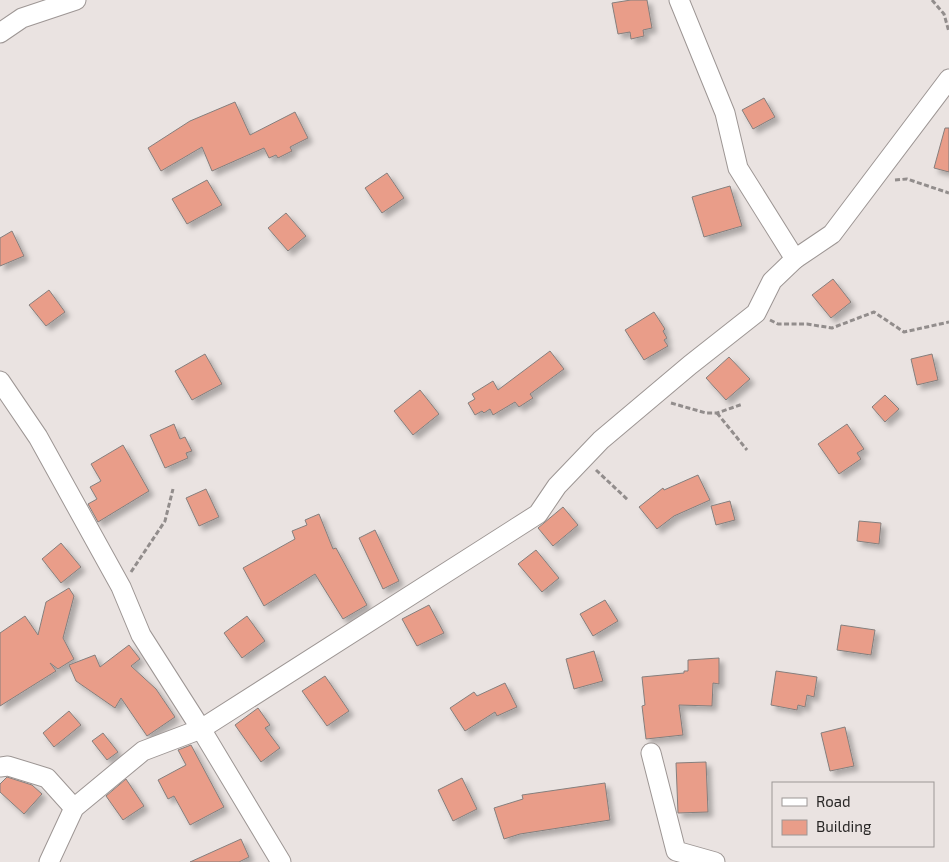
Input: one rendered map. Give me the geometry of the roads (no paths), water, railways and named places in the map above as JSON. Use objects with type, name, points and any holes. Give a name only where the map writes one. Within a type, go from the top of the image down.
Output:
[{"type":"street","points":[[0,33],[22,18],[76,0]]},
{"type":"street","points":[[679,0],[725,114],[738,168],[795,259]]},
{"type":"street","points":[[49,862],[74,808],[143,751],[202,729],[538,514],[557,486],[601,440],[690,365],[756,313],[772,281],[795,259],[832,234],[949,79]]},
{"type":"street","points":[[0,381],[38,437],[121,588],[141,635],[202,729],[281,862]]},
{"type":"street","points":[[651,753],[671,857],[715,862]]},
{"type":"street","points":[[0,767],[8,766],[47,778],[74,808]]}]
